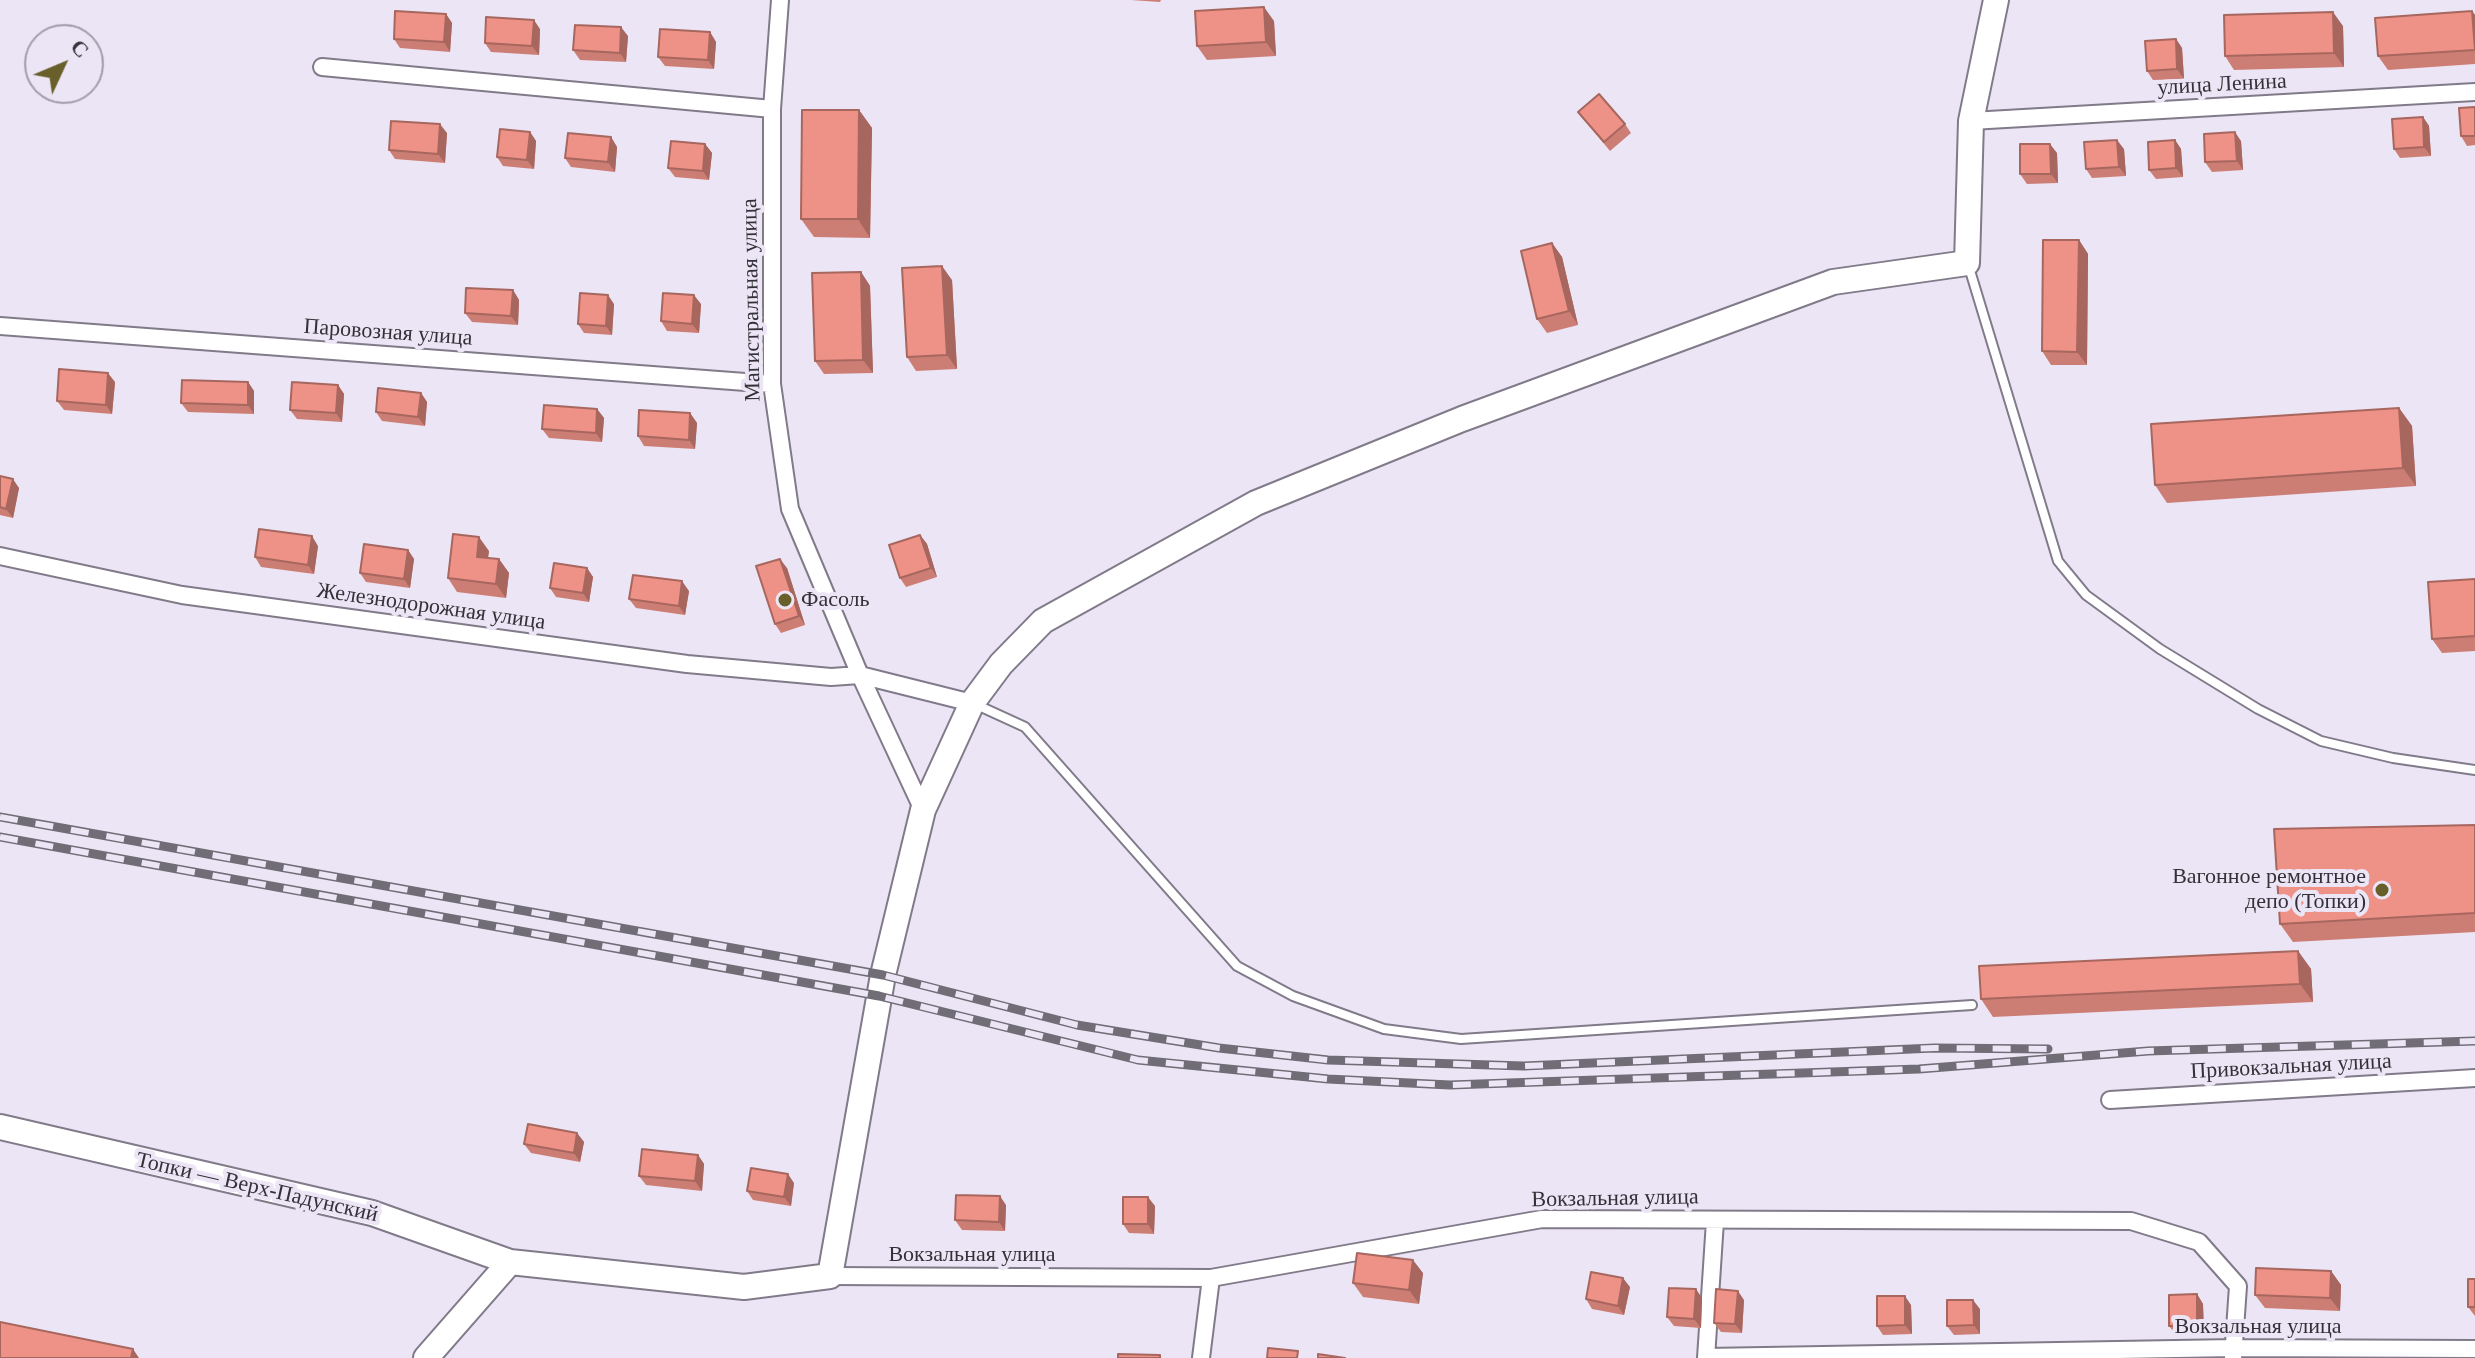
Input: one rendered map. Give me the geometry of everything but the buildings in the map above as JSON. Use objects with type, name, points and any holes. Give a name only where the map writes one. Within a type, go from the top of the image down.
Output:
[{"type":"street","name":"Магистральная улица","points":[[780,0],[772,109],[772,384],[790,509],[860,675],[923,810]]},
{"type":"street","points":[[830,1276],[883,975],[923,810],[972,703],[1001,664],[1043,621],[1256,503],[1462,419],[1833,282],[1967,263],[1971,121],[1996,0]]},
{"type":"street","points":[[322,67],[772,109]]},
{"type":"street","name":"улица Ленина","points":[[1971,121],[2475,92]]},
{"type":"street","name":"Паровозная улица","points":[[0,326],[772,384]]},
{"type":"street","name":"Железнодорожная улица","points":[[0,556],[182,595],[687,664],[831,677],[860,675],[972,703]]},
{"type":"street","name":"Привокзальная улица","points":[[2110,1100],[2475,1078]]},
{"type":"street","name":"Топки — Верх-Падунский","points":[[0,1127],[372,1213],[510,1262],[744,1287],[830,1276]]},
{"type":"street","name":"Вокзальная улица","points":[[830,1276],[1211,1278],[1542,1219],[2131,1221],[2199,1242],[2238,1286],[2234,1353]]},
{"type":"street","points":[[1706,1357],[1715,1221]]},
{"type":"street","points":[[426,1358],[510,1262]]},
{"type":"street","points":[[1201,1358],[1211,1278]]},
{"type":"street","name":"Вокзальная улица","points":[[1706,1357],[2475,1349]]},
{"type":"lane","points":[[1967,263],[2058,561],[2086,595],[2173,657],[2321,741],[2393,758],[2475,770]]},
{"type":"lane","points":[[972,703],[1025,727],[1237,966],[1293,996],[1384,1029],[1461,1039],[1972,1005]]},
{"type":"railway","points":[[0,817],[883,975],[1077,1025],[1219,1048],[1328,1060],[1524,1066],[1934,1048],[2048,1049]]},
{"type":"railway","points":[[0,837],[879,996],[1138,1060],[1328,1079],[1450,1085],[1919,1069],[2148,1051],[2475,1041]]},
{"type":"place","name":"Фасоль","points":[[785,600]]},
{"type":"place","name":"Вагонное ремонтное депо (Топки)","points":[[2382,890]]}]
